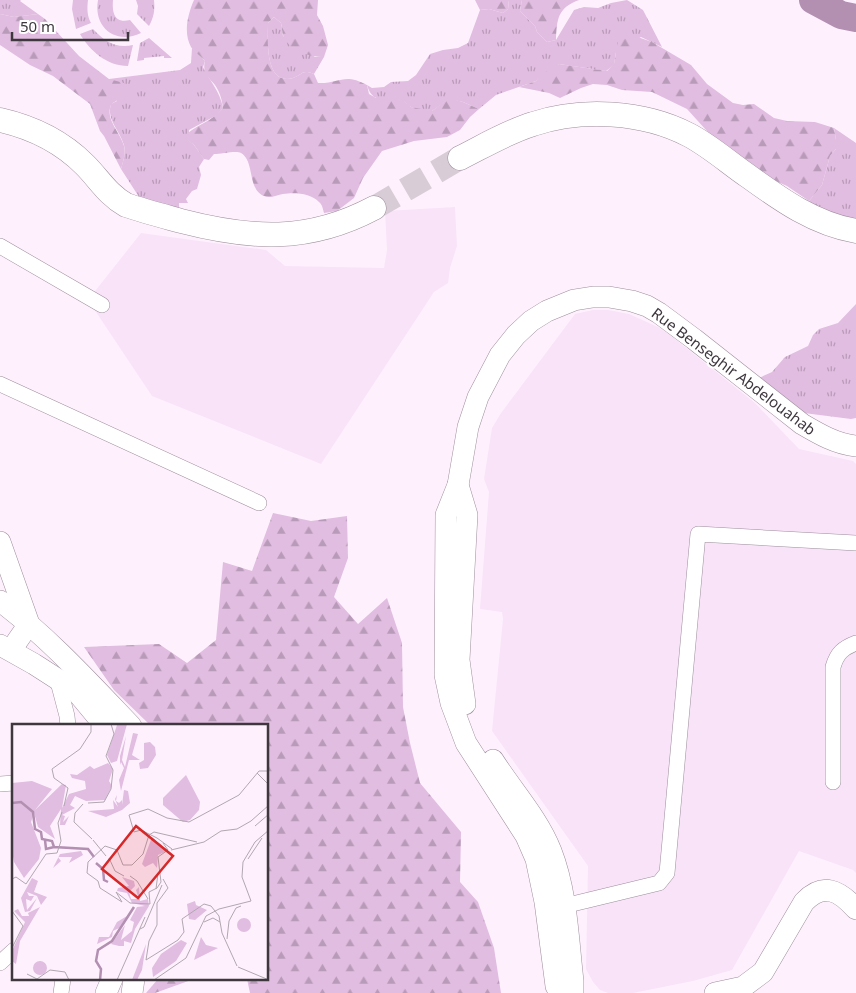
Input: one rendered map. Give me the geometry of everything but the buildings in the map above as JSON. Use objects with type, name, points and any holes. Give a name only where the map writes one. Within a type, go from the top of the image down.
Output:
[{"type":"main road","points":[[460,158],[515,130],[566,116],[599,115],[647,120],[690,136],[790,206],[822,222],[856,231]]},
{"type":"main road","points":[[0,120],[43,135],[73,153],[116,199],[137,209],[188,223],[262,236],[332,226],[346,222],[374,208]]},
{"type":"main road","points":[[0,136],[30,133],[43,135]]},
{"type":"main road","name":"Rue Benseghir Abdelouahab","points":[[560,993],[556,986],[550,908],[555,864],[538,826],[482,744],[474,728],[464,699],[459,660],[467,514],[458,485],[468,427],[478,398],[500,355],[516,335],[531,321],[561,304],[593,297],[619,298],[632,301],[647,306],[694,339],[802,424],[819,435],[835,442],[856,446]]},
{"type":"main road","points":[[0,542],[29,624]]},
{"type":"main road","points":[[0,601],[29,624],[129,724]]},
{"type":"main road","points":[[29,624],[6,648],[76,691],[103,724]]},
{"type":"main road","points":[[715,993],[743,987],[763,972],[804,902],[812,894],[819,890],[829,890],[838,893],[856,909]]},
{"type":"main road","name":"Rue Benseghir Abdelouahab","points":[[550,908],[573,981],[573,993]]},
{"type":"main road","points":[[106,993],[112,980]]},
{"type":"main road","points":[[132,993],[134,980]]},
{"type":"street","points":[[0,246],[102,305]]},
{"type":"street","points":[[0,384],[259,503]]},
{"type":"street","points":[[550,908],[659,883],[666,873],[698,534],[856,543]]},
{"type":"street","points":[[833,782],[833,667],[836,656],[845,647],[856,643]]},
{"type":"street","points":[[56,678],[68,724]]},
{"type":"street","points":[[62,993],[63,980]]},
{"type":"shaded area","points":[[455,207],[457,246],[450,268],[448,283],[434,292],[321,464],[152,396],[88,300],[141,233],[266,250],[285,266],[384,268],[387,250],[385,211]]},
{"type":"shaded area","points":[[593,310],[608,310],[629,314],[658,327],[755,403],[799,449],[853,461],[856,464],[856,873],[853,870],[799,851],[732,970],[693,981],[633,993],[608,993],[600,990],[586,969],[588,866],[492,731],[503,619],[502,612],[480,609],[489,492],[484,479],[492,428],[501,413],[575,314]]},
{"type":"green space","points":[[0,0],[21,0],[38,14],[14,17],[0,14]]},
{"type":"green space","points":[[73,0],[88,0],[88,12],[91,23],[76,29],[72,9]]},
{"type":"green space","points":[[98,0],[113,0],[113,9],[117,19],[130,20],[141,33],[123,37],[108,32],[99,19],[97,10]]},
{"type":"green space","points":[[136,0],[154,0],[154,13],[149,26],[137,14],[138,6]]},
{"type":"green space","points":[[194,0],[318,0],[317,15],[323,26],[328,45],[324,57],[300,52],[290,45],[283,35],[281,23],[274,17],[268,23],[268,50],[272,68],[277,75],[284,79],[293,78],[304,72],[310,73],[314,74],[318,83],[353,79],[367,85],[369,94],[376,98],[395,98],[403,100],[411,107],[432,111],[449,98],[479,109],[460,130],[447,137],[414,141],[382,151],[363,178],[354,198],[337,211],[324,213],[321,204],[316,199],[302,194],[287,193],[269,197],[264,196],[255,187],[248,162],[241,153],[214,154],[209,160],[204,159],[194,145],[183,137],[214,117],[223,108],[218,90],[205,72],[205,61],[192,49],[187,35],[187,23]]},
{"type":"green space","points":[[475,0],[509,0],[508,9],[503,13],[489,9],[480,10]]},
{"type":"green space","points":[[509,0],[522,0],[520,11],[547,42],[556,40],[574,10],[584,7],[598,8],[627,0],[643,10],[662,47],[641,37],[616,52],[614,65],[606,71],[559,64],[536,81],[496,95],[479,109],[463,102],[449,99],[432,111],[423,110],[409,106],[404,101],[397,99],[377,98],[370,92],[367,85],[372,88],[384,87],[391,82],[408,81],[416,75],[430,54],[458,48],[468,43],[480,10],[489,9],[503,13],[508,9]]},
{"type":"green space","points":[[522,0],[579,0],[562,11],[558,21],[556,40],[547,42],[520,11]]},
{"type":"green space","points":[[0,14],[14,17],[38,14],[45,19],[79,56],[109,79],[124,83],[128,89],[126,93],[113,103],[110,108],[110,118],[124,146],[121,169],[100,131],[90,104],[53,76],[30,65],[0,45]]},
{"type":"green space","points":[[274,17],[281,23],[283,36],[315,57],[324,57],[314,74],[304,72],[293,78],[284,79],[277,75],[272,68],[268,50],[268,23]]},
{"type":"green space","points":[[93,29],[116,45],[133,45],[128,66],[113,63],[94,52],[80,34]]},
{"type":"green space","points":[[629,34],[652,42],[691,65],[707,84],[733,103],[743,105],[754,104],[774,118],[787,121],[815,122],[834,128],[836,149],[830,156],[822,185],[809,201],[787,186],[760,174],[716,141],[687,109],[652,92],[622,90],[607,85],[593,84],[560,98],[549,93],[519,87],[536,81],[551,67],[559,64],[607,71],[614,64],[618,41]]},
{"type":"green space","points":[[149,38],[172,58],[164,58],[164,56],[144,58],[144,60],[137,61],[140,43]]},
{"type":"green space","points":[[192,48],[205,61],[203,67],[222,102],[223,108],[217,115],[189,130],[188,140],[204,159],[199,167],[201,175],[197,189],[192,191],[186,199],[188,203],[179,203],[179,210],[141,200],[121,169],[125,148],[110,115],[111,104],[117,101],[109,79],[180,70],[191,63]]},
{"type":"green space","points":[[834,128],[856,143],[856,223],[819,211],[809,201],[822,185],[830,156],[836,149]]},
{"type":"green space","points":[[856,304],[856,418],[804,413],[759,378],[772,372],[785,357],[808,346],[813,335],[819,329],[838,323]]},
{"type":"green space","points":[[273,513],[311,521],[347,516],[348,558],[334,597],[358,624],[387,598],[402,643],[403,707],[420,783],[461,832],[460,882],[478,902],[494,948],[501,993],[250,993],[247,980],[269,980],[269,724],[149,724],[114,690],[84,647],[159,644],[187,663],[216,640],[223,562],[252,571]]},
{"type":"green space","points":[[157,980],[191,980],[155,993],[146,993]]},
{"type":"waterway","points":[[813,0],[841,15],[856,18]]},
{"type":"tunnel","points":[[374,208],[460,158]]}]
